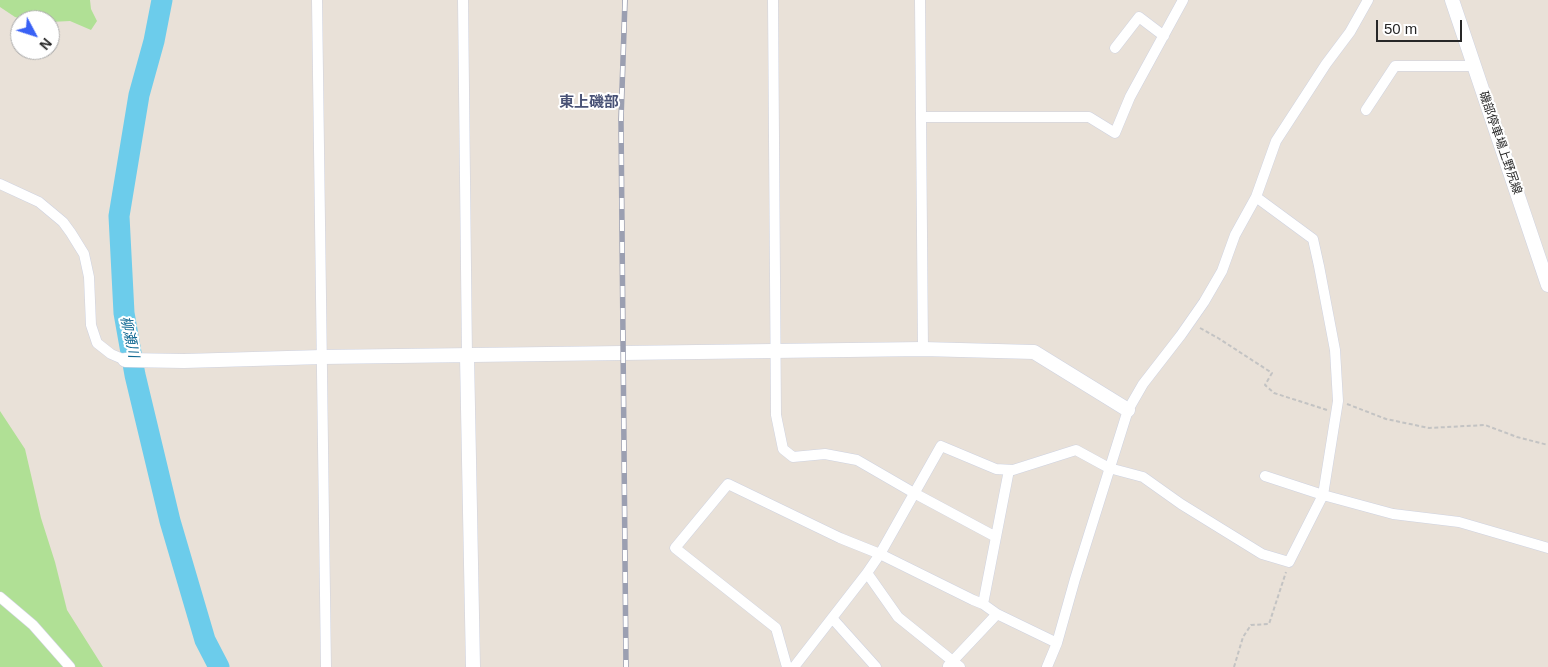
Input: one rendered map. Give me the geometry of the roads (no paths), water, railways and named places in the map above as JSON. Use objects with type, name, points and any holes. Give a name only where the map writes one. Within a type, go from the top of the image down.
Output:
[{"type":"street","points":[[317,0],[326,667]]},
{"type":"street","points":[[463,0],[473,667]]},
{"type":"street","points":[[773,0],[776,415],[783,448],[793,457],[825,454],[857,460],[914,494],[996,537]]},
{"type":"street","points":[[920,0],[923,349]]},
{"type":"street","points":[[921,117],[1089,117],[1114,132],[1130,97],[1183,0]]},
{"type":"street","points":[[1047,667],[1057,643],[1128,410],[1142,384],[1204,302],[1222,270],[1235,235],[1256,197],[1276,141],[1317,77],[1350,32],[1368,0]]},
{"type":"street","name":"磯部停車場上野尻線","points":[[1452,0],[1548,285]]},
{"type":"street","points":[[1115,48],[1139,17],[1164,36]]},
{"type":"street","points":[[1366,110],[1395,66],[1474,66]]},
{"type":"street","points":[[0,184],[39,202],[63,222],[71,233],[84,254],[89,277],[91,325],[97,343],[111,354],[125,360],[184,361],[322,357],[923,349],[1034,352],[1128,410]]},
{"type":"street","points":[[794,667],[880,554],[941,446],[996,470],[1013,470],[1076,450],[1109,468],[1143,477],[1181,504],[1262,554],[1289,562],[1323,495],[1338,401],[1335,350],[1320,266],[1313,240],[1256,197]]},
{"type":"street","points":[[983,604],[1010,470]]},
{"type":"street","points":[[1265,476],[1323,495],[1393,514],[1459,522],[1548,548]]},
{"type":"street","points":[[787,667],[776,628],[676,548],[728,484],[840,538],[880,554],[983,604],[997,614],[1057,643]]},
{"type":"street","points":[[867,573],[898,617],[953,665],[997,614]]},
{"type":"street","points":[[0,597],[33,625],[70,667]]},
{"type":"street","points":[[832,618],[876,667]]},
{"type":"waterway","name":"柳瀬川","points":[[162,0],[154,41],[139,95],[119,216],[124,313],[135,375],[170,521],[205,640],[219,667]]},
{"type":"railway","points":[[625,0],[621,120],[626,667]]},
{"type":"district","name":"東上磯部","points":[[589,103]]}]
